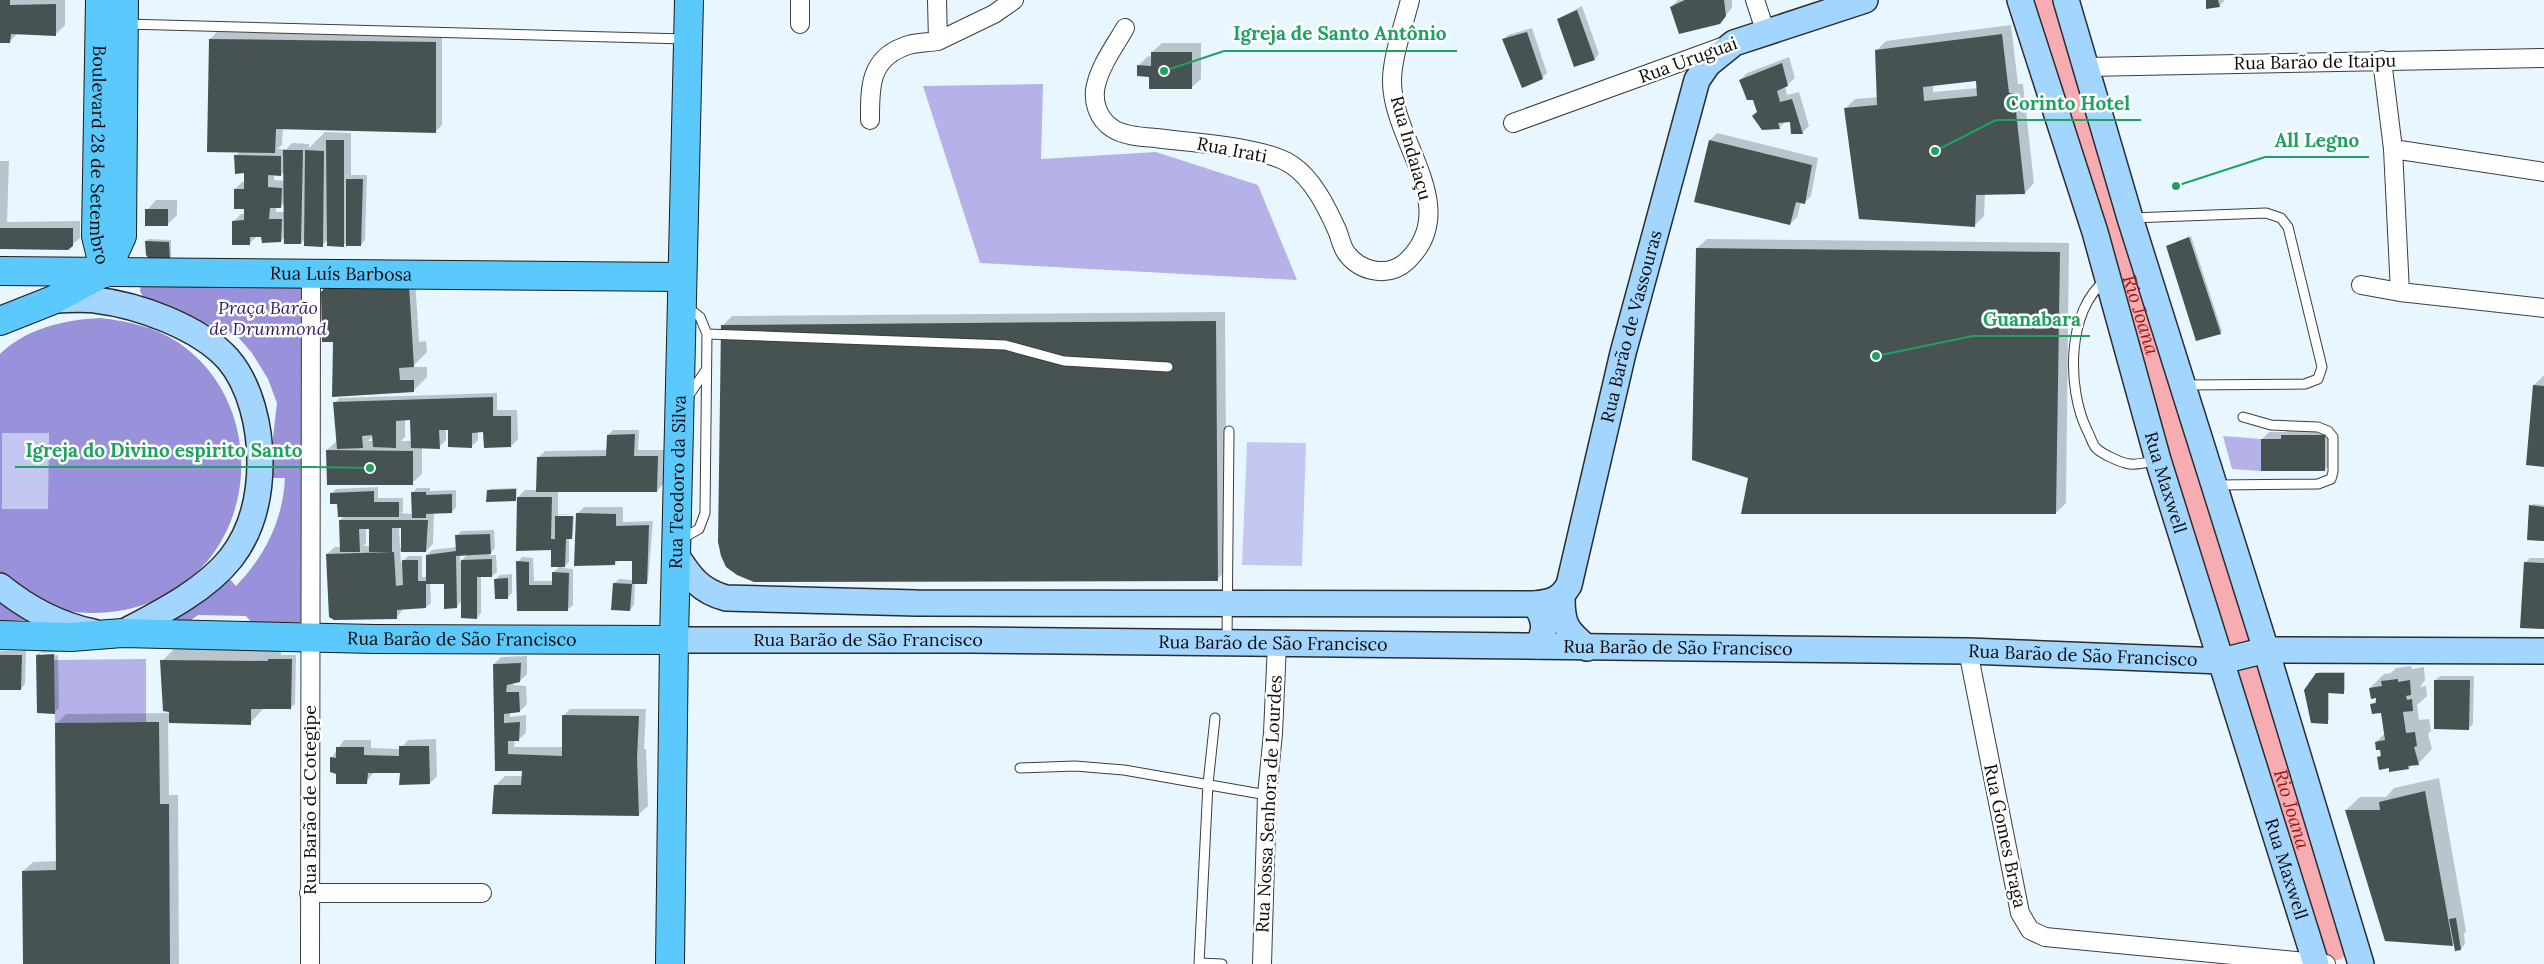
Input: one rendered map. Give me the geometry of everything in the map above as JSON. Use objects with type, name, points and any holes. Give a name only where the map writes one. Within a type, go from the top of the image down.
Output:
[{"type":"main road","name":"Boulevard 28 de Setembro","points":[[100,0],[96,236],[105,272]]},
{"type":"main road","name":"Rua Teodoro da Silva","points":[[670,964],[674,640],[689,0]]},
{"type":"main road","name":"Boulevard 28 de Setembro","points":[[105,272],[122,236],[124,12]]},
{"type":"main road","name":"Rua Luís Barbosa","points":[[0,271],[312,272],[682,290]]},
{"type":"main road","points":[[0,321],[44,304],[105,272]]},
{"type":"main road","name":"Rua Barão de São Francisco","points":[[0,635],[71,636],[112,634],[310,637],[374,640],[674,640]]},
{"type":"street","points":[[800,0],[800,24]]},
{"type":"street","points":[[937,0],[938,40]]},
{"type":"street","points":[[870,120],[870,87],[875,72],[885,58],[904,46],[938,40],[994,14],[1014,0]]},
{"type":"street","name":"Rua Indaiaçu","points":[[1410,0],[1392,80],[1395,103],[1425,190],[1430,219],[1425,237]]},
{"type":"street","points":[[1755,0],[1766,33]]},
{"type":"street","name":"Rua Uruguai","points":[[1513,123],[1734,43],[1865,0]]},
{"type":"street","name":"Rua Maxwell","points":[[2020,0],[2095,232],[2158,460],[2319,964]]},
{"type":"street","points":[[2066,0],[2130,218],[2266,650],[2361,964]]},
{"type":"street","name":"Rua Irati","points":[[1125,28],[1104,64],[1096,86],[1095,105],[1104,120],[1113,129],[1135,136],[1248,149],[1292,165],[1310,184],[1324,205],[1347,254],[1365,270],[1384,272],[1404,263],[1415,252],[1425,237]]},
{"type":"street","name":"Rua Barão de Vassouras","points":[[1562,597],[1569,585],[1623,353],[1690,100],[1697,80],[1708,64],[1734,43]]},
{"type":"street","name":"Rua Barão de Itaipu","points":[[2087,67],[2544,58]]},
{"type":"street","points":[[2382,60],[2393,149],[2400,292]]},
{"type":"street","points":[[2393,149],[2544,172]]},
{"type":"street","points":[[105,272],[118,291],[151,314]]},
{"type":"street","points":[[310,637],[312,272]]},
{"type":"street","points":[[2362,285],[2400,292],[2544,308]]},
{"type":"street","points":[[0,334],[44,304],[95,300],[151,314],[188,330],[212,344],[229,361],[251,405],[260,447],[260,469],[254,510],[249,528],[230,560],[190,594],[112,634],[70,627],[55,620],[0,586]]},
{"type":"street","points":[[676,549],[698,584],[710,594],[726,598],[917,603],[1535,604],[1552,602],[1562,597],[1562,615],[1566,628],[1588,648]]},
{"type":"street","points":[[1277,644],[1280,621],[1313,611],[1330,603]]},
{"type":"street","points":[[1535,604],[1543,616],[1545,626],[1543,637],[1537,646]]},
{"type":"street","name":"Rua Barão de Cotegipe","points":[[310,637],[310,964]]},
{"type":"street","name":"Rua Barão de São Francisco","points":[[674,640],[1227,643],[1968,651],[2222,661],[2266,650],[2544,651]]},
{"type":"street","name":"Rua Nossa Senhora de Lourdes","points":[[1262,964],[1267,795],[1273,733],[1277,644]]},
{"type":"street","name":"Rua Gomes Braga","points":[[1968,651],[2020,913],[2030,930],[2045,937],[2319,964]]},
{"type":"street","points":[[309,893],[482,893]]},
{"type":"lane","points":[[124,12],[688,40]]},
{"type":"lane","points":[[2130,218],[2266,214],[2281,218],[2288,227],[2322,367],[2318,379],[2305,384],[2183,385]]},
{"type":"lane","points":[[2108,278],[2085,304],[2081,317],[2073,360],[2075,397],[2083,423],[2096,448],[2130,464],[2158,460]]},
{"type":"lane","points":[[676,549],[699,529],[705,513],[707,334],[700,317],[682,290]]},
{"type":"lane","points":[[707,334],[1005,344],[1064,361],[1168,367]]},
{"type":"lane","points":[[679,411],[707,369]]},
{"type":"lane","points":[[2214,485],[2318,484],[2331,479],[2334,472],[2333,437],[2328,432],[2318,427],[2271,425],[2243,417]]},
{"type":"lane","points":[[1227,643],[1229,431]]},
{"type":"lane","points":[[1215,718],[1208,784],[1199,963],[1222,964]]},
{"type":"lane","points":[[1020,768],[1075,766],[1124,770],[1267,795]]},
{"type":"shaded area","points":[[1043,84],[1041,159],[1156,152],[1258,185],[1297,280],[980,263],[923,86]]},
{"type":"shaded area","points":[[2,433],[49,433],[48,509],[2,509]]},
{"type":"shaded area","points":[[2223,436],[2261,439],[2261,471],[2232,469]]},
{"type":"shaded area","points":[[1247,442],[1306,443],[1302,566],[1242,565]]},
{"type":"shaded area","points":[[146,659],[146,722],[55,723],[54,660]]},
{"type":"green space","name":"Praça Barão de Drummond","points":[[141,283],[301,286],[304,290],[307,617],[301,622],[252,623],[246,616],[198,615],[184,622],[174,618],[226,575],[236,586],[256,562],[264,550],[276,523],[284,493],[285,478],[272,478],[273,438],[277,403],[268,379],[252,353],[237,336],[144,299],[140,291]]},
{"type":"green space","name":"Praça Barão de Drummond","points":[[100,318],[131,323],[170,337],[203,363],[221,388],[233,415],[240,444],[241,474],[237,503],[226,532],[210,558],[192,576],[172,592],[148,603],[124,610],[86,613],[67,611],[49,606],[0,577],[0,354],[22,338],[47,327],[60,323]]},
{"type":"green space","points":[[0,599],[25,617],[24,620],[0,621]]},
{"type":"building","points":[[0,0],[10,0],[10,5],[56,4],[56,36],[11,34],[10,43],[0,43]]},
{"type":"building","points":[[1685,0],[1724,0],[1726,16],[1720,24],[1679,34],[1670,7]]},
{"type":"building","points":[[2206,0],[2218,0],[2220,7],[2206,9]]},
{"type":"building","points":[[1577,10],[1595,60],[1574,67],[1557,19]]},
{"type":"building","points":[[1527,32],[1543,79],[1522,88],[1502,39]]},
{"type":"building","points":[[2002,34],[2009,93],[2014,93],[2025,194],[1976,195],[1975,227],[1859,219],[1844,108],[1877,105],[1875,50]],"holes":[[[1976,81],[1977,96],[1924,101],[1923,87]]]},
{"type":"building","points":[[209,39],[436,42],[436,133],[276,129],[275,153],[207,152]]},
{"type":"building","points":[[1151,52],[1192,52],[1192,89],[1149,89],[1149,77],[1137,76],[1137,65],[1151,66]]},
{"type":"building","points":[[1782,63],[1788,86],[1777,91],[1780,102],[1792,99],[1803,134],[1791,134],[1790,122],[1778,123],[1780,129],[1762,130],[1752,116],[1757,112],[1753,100],[1747,100],[1739,80]]},
{"type":"building","points":[[326,140],[344,140],[344,247],[327,246]]},
{"type":"building","points":[[1709,140],[1812,165],[1805,204],[1796,202],[1790,225],[1694,202]]},
{"type":"building","points":[[283,150],[303,150],[301,244],[284,244]]},
{"type":"building","points":[[305,150],[324,151],[323,247],[304,246]]},
{"type":"building","points":[[234,155],[281,156],[281,176],[268,175],[268,187],[282,188],[281,208],[270,208],[269,219],[282,219],[281,242],[262,243],[261,237],[250,237],[250,245],[232,245],[232,221],[244,220],[244,209],[234,209],[234,189],[244,189],[244,173],[235,174]]},
{"type":"building","points":[[346,179],[363,179],[361,246],[346,246]]},
{"type":"building","points":[[145,209],[168,209],[168,226],[145,226]]},
{"type":"building","points":[[0,228],[73,228],[73,246],[68,250],[0,249]]},
{"type":"building","points":[[2189,237],[2221,334],[2196,341],[2166,246]]},
{"type":"building","points":[[145,241],[169,242],[170,261],[150,260],[146,255]]},
{"type":"building","points":[[1696,248],[2060,252],[2056,514],[1741,514],[1748,478],[1692,460]]},
{"type":"building","points":[[327,285],[409,285],[414,367],[399,368],[400,380],[414,380],[414,392],[332,397],[333,342],[322,342],[321,292]]},
{"type":"building","points":[[1216,321],[1218,581],[754,582],[737,575],[726,567],[718,542],[721,325]]},
{"type":"building","points":[[2533,385],[2544,386],[2544,467],[2526,465]]},
{"type":"building","points":[[493,397],[493,416],[511,416],[511,447],[484,448],[483,432],[472,433],[472,448],[448,447],[448,430],[439,430],[440,449],[411,448],[410,420],[396,421],[396,448],[373,447],[372,435],[362,436],[363,448],[337,449],[333,402]]},
{"type":"building","points":[[635,434],[634,456],[658,456],[657,492],[536,492],[537,457],[606,456],[607,435]]},
{"type":"building","points":[[2281,435],[2325,435],[2325,471],[2261,471],[2261,439],[2281,439]]},
{"type":"building","points":[[326,450],[413,451],[413,485],[327,485]]},
{"type":"building","points":[[516,489],[516,501],[486,502],[487,490]]},
{"type":"building","points":[[374,491],[374,502],[399,502],[399,517],[338,517],[337,504],[330,504],[330,493]]},
{"type":"building","points":[[411,492],[426,492],[426,495],[452,494],[452,513],[426,514],[426,518],[412,518]]},
{"type":"building","points":[[517,497],[552,497],[551,539],[555,539],[555,516],[573,516],[572,539],[566,539],[565,567],[551,567],[551,550],[516,551]]},
{"type":"building","points":[[2529,505],[2544,507],[2544,541],[2527,540]]},
{"type":"building","points":[[576,513],[616,514],[616,526],[649,525],[647,584],[632,584],[632,561],[615,561],[615,565],[574,566]]},
{"type":"building","points":[[339,520],[428,520],[426,552],[401,552],[401,528],[392,528],[392,552],[369,552],[369,529],[359,529],[360,552],[340,552]]},
{"type":"building","points":[[490,534],[491,554],[456,556],[457,608],[444,609],[444,584],[426,584],[426,608],[397,610],[397,619],[334,620],[329,617],[326,554],[394,552],[396,586],[403,585],[402,560],[418,560],[418,581],[426,581],[426,555],[456,551],[455,535]]},
{"type":"building","points":[[492,559],[492,577],[477,577],[477,619],[461,618],[461,560]]},
{"type":"building","points":[[516,561],[529,562],[529,585],[552,585],[552,572],[569,573],[568,611],[517,611]]},
{"type":"building","points":[[2524,562],[2544,563],[2544,629],[2520,628]]},
{"type":"building","points":[[508,578],[508,599],[495,599],[494,579]]},
{"type":"building","points":[[613,583],[632,584],[630,611],[611,610]]},
{"type":"building","points":[[54,654],[55,714],[37,713],[36,655]]},
{"type":"building","points":[[0,655],[22,655],[21,690],[0,690]]},
{"type":"building","points":[[268,659],[292,659],[291,709],[251,709],[251,725],[169,723],[169,712],[163,711],[160,660],[268,661]]},
{"type":"building","points":[[521,663],[520,682],[507,685],[506,692],[519,692],[520,712],[504,714],[504,723],[520,722],[519,741],[508,741],[508,754],[562,756],[562,715],[639,716],[637,758],[639,816],[492,814],[494,785],[521,785],[522,771],[495,771],[493,664]]},
{"type":"building","points":[[2316,673],[2344,673],[2344,694],[2328,693],[2328,724],[2311,723],[2304,690]]},
{"type":"building","points":[[2398,679],[2398,682],[2410,680],[2411,695],[2406,696],[2407,700],[2412,699],[2413,711],[2403,712],[2406,733],[2415,732],[2417,746],[2414,747],[2419,765],[2408,766],[2409,769],[2389,772],[2389,768],[2379,770],[2377,757],[2381,756],[2380,750],[2376,750],[2375,742],[2385,740],[2381,713],[2372,714],[2370,704],[2376,703],[2376,698],[2371,699],[2369,688],[2382,686],[2381,681]]},
{"type":"building","points":[[2434,680],[2470,680],[2469,730],[2434,729]]},
{"type":"building","points":[[159,722],[160,804],[169,804],[170,964],[23,964],[22,871],[56,870],[55,723]]},
{"type":"building","points":[[399,746],[429,746],[430,784],[399,785],[400,773],[368,773],[367,784],[336,784],[336,774],[330,772],[330,757],[336,758],[336,747],[364,747],[364,755],[399,756]]},
{"type":"building","points":[[2425,791],[2453,946],[2385,941],[2345,810],[2380,810],[2379,802]]},
{"type":"building","points":[[2456,918],[2461,950],[2455,951],[2449,919]]},
{"type":"waterway","name":"Rio Joana","points":[[2045,0],[2237,628]]},
{"type":"waterway","name":"Rio Joana","points":[[2251,674],[2333,943]]},
{"type":"place","name":"Igreja de Santo Antônio","points":[[1164,71]]},
{"type":"place","name":"Corinto Hotel","points":[[1935,151]]},
{"type":"place","name":"All Legno","points":[[2176,186]]},
{"type":"place","name":"Guanabara","points":[[1876,356]]},
{"type":"place","name":"Igreja do Divino espirito Santo","points":[[370,468]]}]
